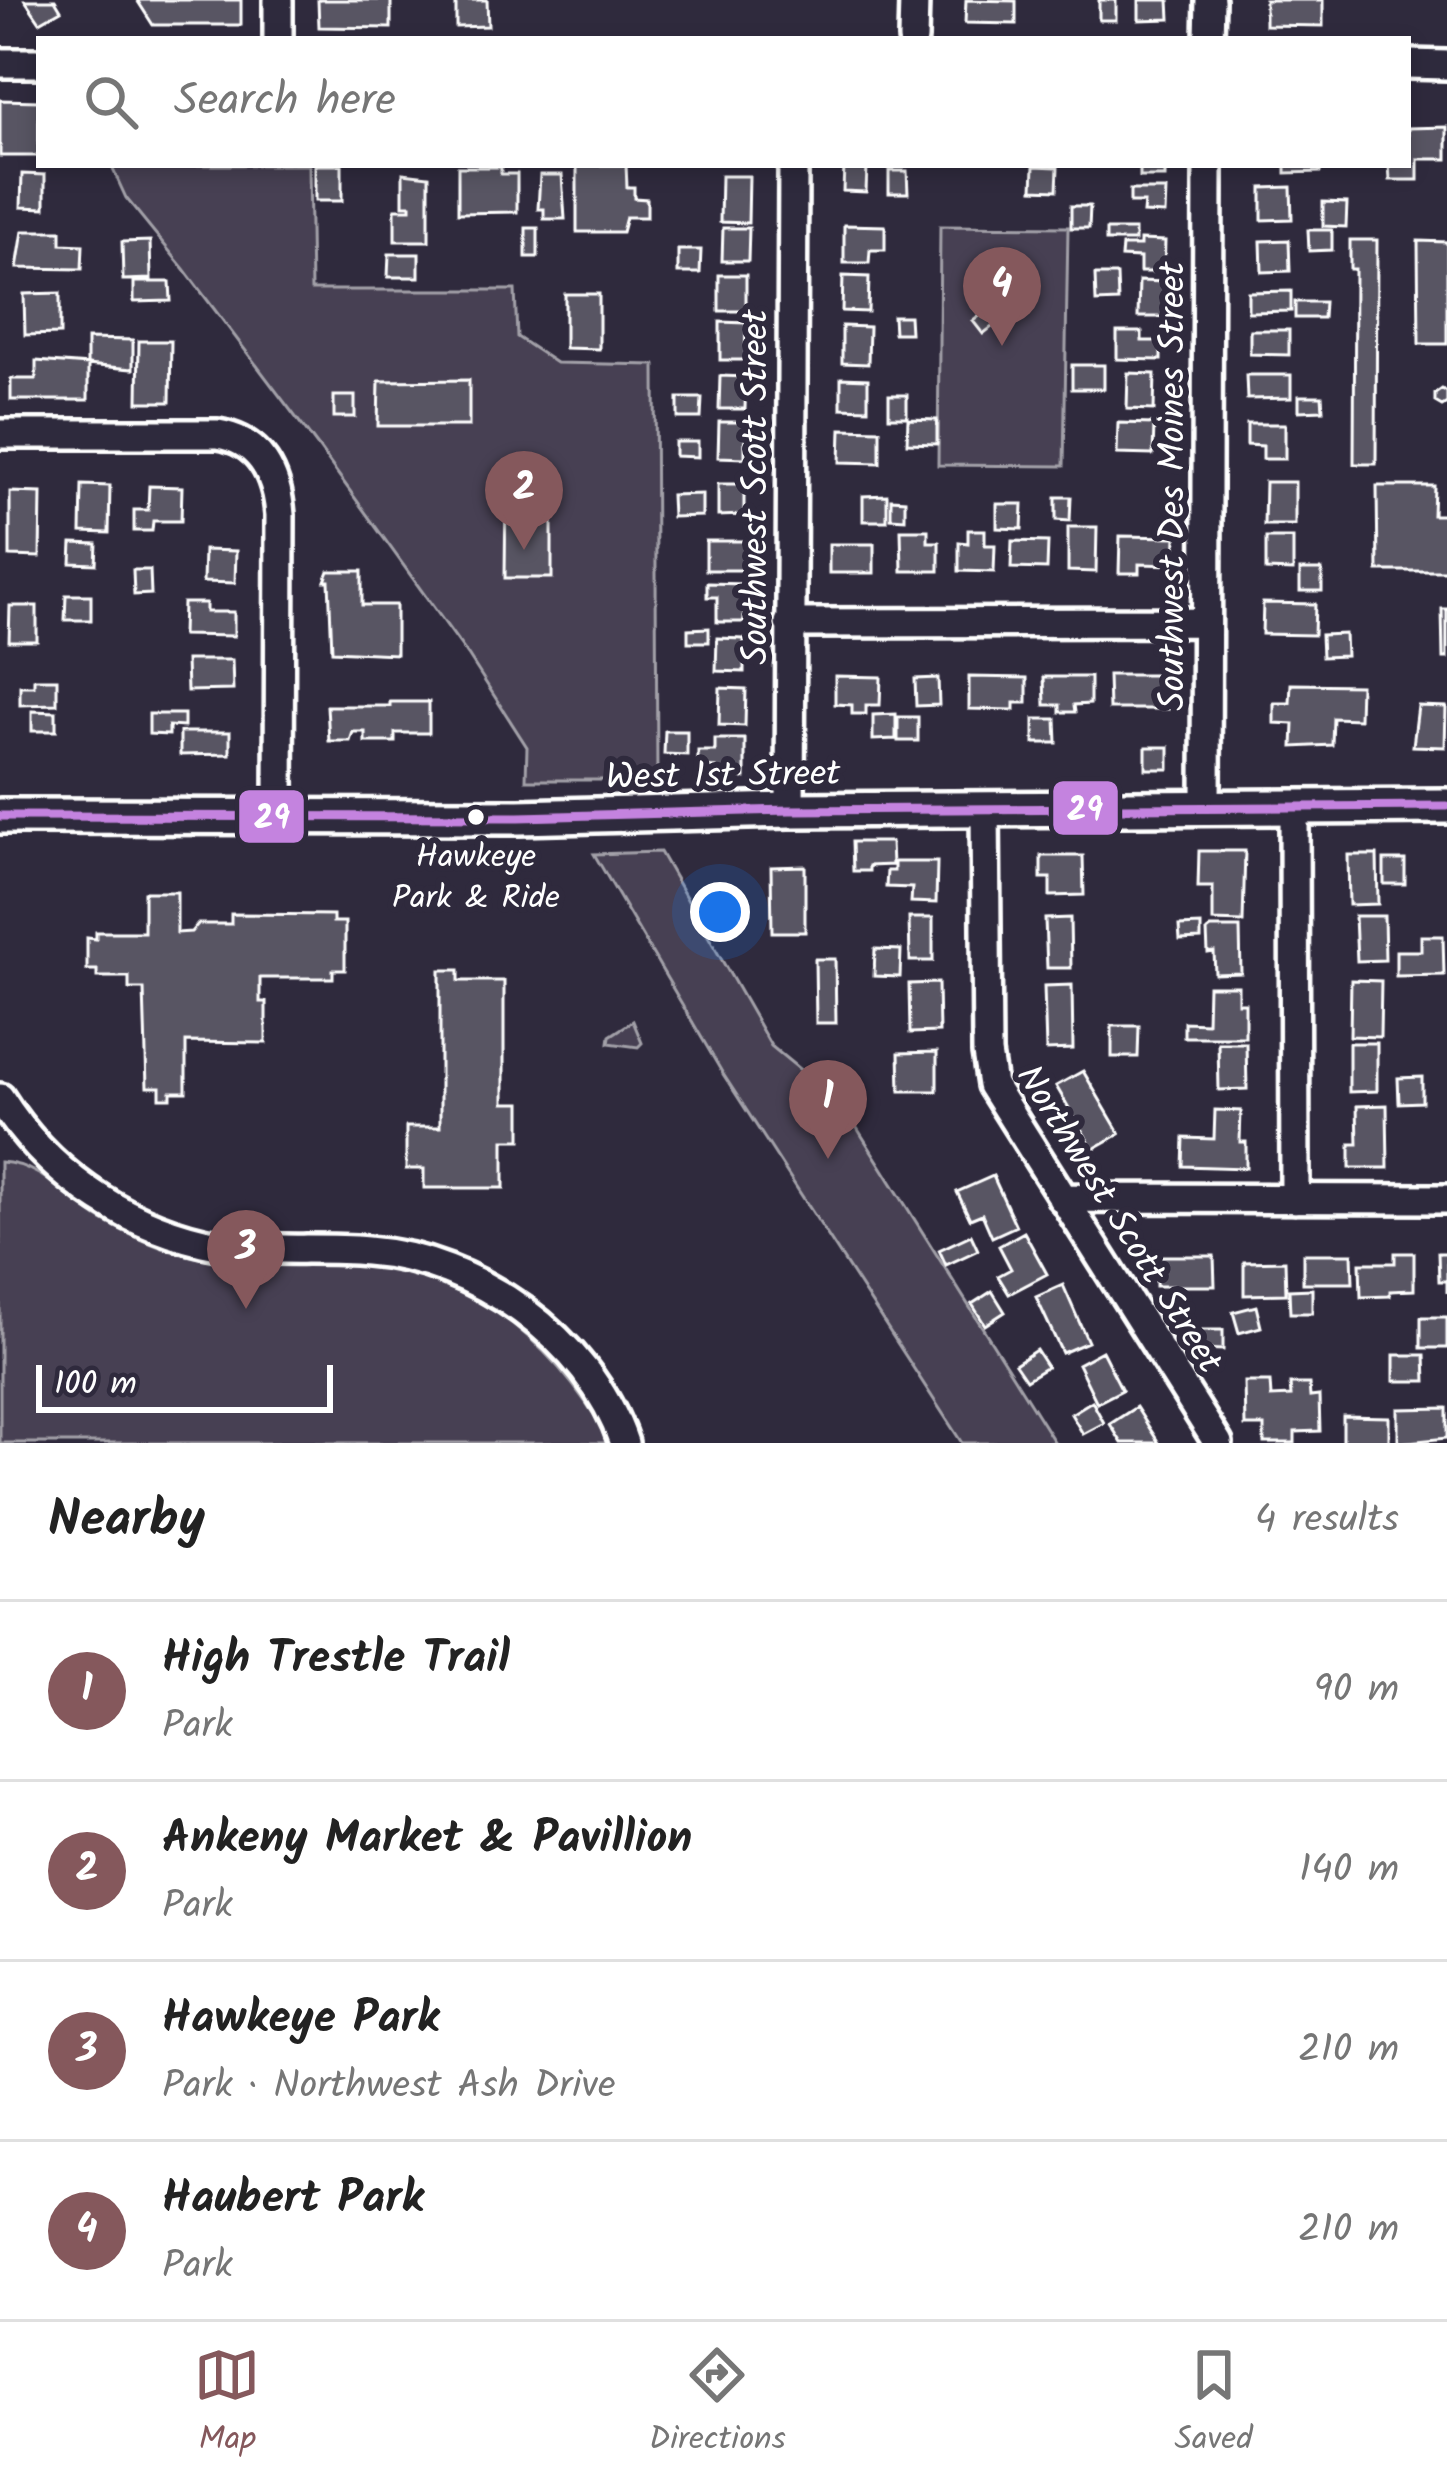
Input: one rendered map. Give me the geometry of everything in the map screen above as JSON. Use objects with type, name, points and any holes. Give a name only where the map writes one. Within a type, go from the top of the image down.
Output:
[{"type":"main road","name":"West 1st Street","points":[[0,816],[518,817],[790,810],[1447,806]]},
{"type":"street","points":[[278,0],[278,36]]},
{"type":"street","points":[[913,36],[914,0]]},
{"type":"street","points":[[1209,36],[1210,0]]},
{"type":"street","points":[[0,63],[36,63]]},
{"type":"street","points":[[1411,64],[1447,65]]},
{"type":"street","name":"Southwest Scott Street","points":[[790,810],[793,168]]},
{"type":"street","name":"Southwest Des Moines Street","points":[[1206,807],[1208,168]]},
{"type":"street","points":[[0,434],[218,434],[256,452],[272,472],[280,514],[279,816]]},
{"type":"street","points":[[789,623],[1205,622]]},
{"type":"street","points":[[1294,807],[1295,1199]]},
{"type":"street","name":"Northwest Scott Street","points":[[985,808],[988,1068],[1001,1102],[1218,1443]]},
{"type":"street","points":[[0,1098],[34,1144],[63,1172],[129,1216],[167,1232],[244,1248],[373,1251],[412,1258],[480,1284],[517,1307],[572,1357],[597,1388],[624,1443]]},
{"type":"street","points":[[1062,1198],[1447,1199]]},
{"type":"shaded area","points":[[112,168],[309,168],[311,290],[515,290],[517,337],[556,363],[655,365],[657,780],[526,780],[527,747],[468,655],[319,448],[126,198]]},
{"type":"shaded area","points":[[940,226],[1068,227],[1064,466],[938,465]]},
{"type":"shaded area","points":[[660,852],[771,1046],[842,1104],[1055,1443],[962,1443],[723,1074],[594,854]]},
{"type":"shaded area","points":[[633,1021],[642,1043],[638,1047],[609,1043],[610,1036]]},
{"type":"shaded area","points":[[0,1162],[28,1169],[102,1220],[182,1254],[225,1261],[379,1266],[461,1292],[498,1313],[560,1369],[611,1443],[0,1443]]},
{"type":"building","points":[[25,0],[55,0],[61,10],[40,22]]},
{"type":"building","points":[[137,0],[241,0],[241,25],[153,25]]},
{"type":"building","points":[[318,0],[391,0],[391,28],[319,27]]},
{"type":"building","points":[[456,0],[487,0],[488,26],[456,27]]},
{"type":"building","points":[[966,0],[1016,1],[1016,24],[965,23]]},
{"type":"building","points":[[1099,0],[1116,0],[1116,20],[1099,20]]},
{"type":"building","points":[[1139,0],[1169,0],[1170,19],[1139,20]]},
{"type":"building","points":[[1265,0],[1323,0],[1323,26],[1265,25]]},
{"type":"building","points":[[0,100],[36,101],[36,156],[0,156]]},
{"type":"building","points":[[1447,127],[1447,159],[1418,159],[1418,180],[1390,180],[1389,168],[1411,168],[1411,128]]},
{"type":"building","points":[[315,168],[342,168],[342,201],[315,201]]},
{"type":"building","points":[[458,168],[501,168],[501,174],[517,174],[517,212],[458,213]]},
{"type":"building","points":[[577,168],[626,168],[627,187],[634,187],[634,198],[647,199],[647,217],[626,217],[622,232],[577,232]]},
{"type":"building","points":[[844,168],[867,168],[866,192],[843,191]]},
{"type":"building","points":[[1034,168],[1058,168],[1057,190],[1033,189]]},
{"type":"building","points":[[1140,168],[1165,168],[1165,177],[1140,177]]},
{"type":"building","points":[[1286,168],[1320,168],[1320,172],[1286,173]]},
{"type":"building","points":[[889,171],[907,171],[908,193],[889,193]]},
{"type":"building","points":[[403,173],[429,176],[429,241],[395,241],[395,209],[411,209],[403,205]]},
{"type":"building","points":[[22,174],[45,175],[45,208],[21,207]]},
{"type":"building","points":[[540,175],[562,175],[565,219],[544,219],[544,209],[538,209]]},
{"type":"building","points":[[721,176],[749,176],[748,223],[720,222]]},
{"type":"building","points":[[1291,187],[1292,219],[1262,220],[1262,188]]},
{"type":"building","points":[[1130,190],[1166,190],[1165,214],[1143,213],[1144,203],[1130,203]]},
{"type":"building","points":[[1323,202],[1347,203],[1346,227],[1323,226]]},
{"type":"building","points":[[1071,206],[1090,206],[1089,228],[1071,228]]},
{"type":"building","points":[[844,225],[885,226],[885,250],[870,250],[869,263],[844,263]]},
{"type":"building","points":[[526,228],[538,228],[538,257],[526,257]]},
{"type":"building","points":[[723,228],[749,228],[748,261],[722,261]]},
{"type":"building","points":[[1106,230],[1135,230],[1135,241],[1106,241]]},
{"type":"building","points":[[1308,230],[1332,230],[1332,250],[1309,251]]},
{"type":"building","points":[[23,231],[61,231],[61,244],[83,245],[82,269],[17,268]]},
{"type":"building","points":[[1140,240],[1165,241],[1164,272],[1140,272],[1140,258],[1121,257],[1122,246],[1140,246]]},
{"type":"building","points":[[1289,240],[1290,271],[1262,272],[1261,241]]},
{"type":"building","points":[[1350,240],[1377,240],[1376,464],[1354,464],[1355,269],[1350,269]]},
{"type":"building","points":[[150,241],[151,279],[123,280],[122,242]]},
{"type":"building","points":[[1418,241],[1447,242],[1447,344],[1419,344]]},
{"type":"building","points":[[678,250],[701,250],[700,273],[678,273]]},
{"type":"building","points":[[389,254],[419,254],[419,277],[388,277]]},
{"type":"building","points":[[719,275],[746,275],[746,311],[719,311]]},
{"type":"building","points":[[1095,275],[1117,275],[1118,301],[1096,302]]},
{"type":"building","points":[[843,276],[869,277],[868,312],[842,311]]},
{"type":"building","points":[[1139,281],[1165,282],[1164,317],[1138,317]]},
{"type":"building","points":[[134,282],[170,282],[171,301],[134,302]]},
{"type":"building","points":[[1291,291],[1291,311],[1248,312],[1248,292]]},
{"type":"building","points":[[60,293],[60,334],[25,335],[24,294]]},
{"type":"building","points":[[565,294],[599,294],[599,349],[565,348]]},
{"type":"building","points":[[1295,302],[1324,302],[1323,318],[1295,318]]},
{"type":"building","points":[[986,311],[996,324],[983,334],[973,321]]},
{"type":"building","points":[[893,316],[909,316],[910,333],[894,333]]},
{"type":"building","points":[[720,322],[746,323],[745,360],[720,360]]},
{"type":"building","points":[[842,326],[869,327],[868,364],[842,363]]},
{"type":"building","points":[[1250,330],[1289,330],[1289,355],[1250,354]]},
{"type":"building","points":[[1117,332],[1142,332],[1142,341],[1161,341],[1161,360],[1117,359]]},
{"type":"building","points":[[87,339],[133,340],[133,369],[87,365]]},
{"type":"building","points":[[139,341],[171,341],[170,402],[138,402]]},
{"type":"building","points":[[36,361],[88,365],[88,400],[11,400],[11,379],[36,379]]},
{"type":"building","points":[[1072,365],[1104,365],[1104,389],[1072,389]]},
{"type":"building","points":[[1128,373],[1155,374],[1154,410],[1127,409]]},
{"type":"building","points":[[1246,375],[1291,375],[1291,398],[1247,399]]},
{"type":"building","points":[[720,376],[746,377],[745,409],[719,409]]},
{"type":"building","points":[[841,378],[868,379],[868,409],[841,408]]},
{"type":"building","points":[[469,380],[469,426],[378,426],[379,381]]},
{"type":"building","points":[[1442,389],[1447,392],[1447,403],[1442,406],[1435,402],[1435,394]]},
{"type":"building","points":[[889,395],[907,395],[907,417],[889,417]]},
{"type":"building","points":[[334,396],[355,396],[355,417],[334,417]]},
{"type":"building","points":[[1299,396],[1322,396],[1323,410],[1299,411]]},
{"type":"building","points":[[678,398],[702,398],[701,418],[678,418]]},
{"type":"building","points":[[908,419],[937,420],[937,444],[907,443]]},
{"type":"building","points":[[719,422],[745,422],[745,458],[718,457]]},
{"type":"building","points":[[1118,423],[1154,424],[1153,455],[1117,454]]},
{"type":"building","points":[[1247,424],[1285,424],[1285,459],[1263,459],[1263,446],[1247,445]]},
{"type":"building","points":[[841,429],[880,430],[880,463],[840,462]]},
{"type":"building","points":[[675,442],[698,442],[698,457],[675,456]]},
{"type":"building","points":[[1265,482],[1295,482],[1295,525],[1264,525]]},
{"type":"building","points":[[718,484],[744,484],[744,515],[718,516]]},
{"type":"building","points":[[82,485],[110,486],[109,533],[81,532]]},
{"type":"building","points":[[149,486],[182,487],[181,521],[153,521],[152,531],[134,531],[134,510],[148,510]]},
{"type":"building","points":[[1377,486],[1434,486],[1433,515],[1447,515],[1447,571],[1378,571]]},
{"type":"building","points":[[506,487],[552,487],[552,578],[505,578]]},
{"type":"building","points":[[10,492],[41,493],[40,557],[10,556]]},
{"type":"building","points":[[702,494],[702,516],[672,517],[671,495]]},
{"type":"building","points":[[887,495],[887,521],[863,521],[863,496]]},
{"type":"building","points":[[1056,497],[1071,497],[1070,521],[1056,520]]},
{"type":"building","points":[[891,499],[905,500],[905,519],[891,518]]},
{"type":"building","points":[[997,504],[1023,504],[1022,529],[997,528]]},
{"type":"building","points":[[1068,527],[1097,527],[1096,572],[1068,571]]},
{"type":"building","points":[[901,530],[928,530],[928,542],[939,542],[939,571],[902,571]]},
{"type":"building","points":[[968,530],[985,530],[985,545],[995,545],[994,572],[959,571],[959,542],[968,543]]},
{"type":"building","points":[[1120,536],[1176,537],[1175,565],[1139,564],[1139,573],[1119,573]]},
{"type":"building","points":[[1266,538],[1293,538],[1293,571],[1266,570]]},
{"type":"building","points":[[706,541],[746,541],[746,570],[706,570]]},
{"type":"building","points":[[1012,541],[1048,542],[1047,569],[1011,568]]},
{"type":"building","points":[[72,543],[97,544],[96,564],[71,563]]},
{"type":"building","points":[[829,544],[874,544],[874,573],[829,573]]},
{"type":"building","points":[[204,550],[236,551],[235,583],[203,582]]},
{"type":"building","points":[[133,570],[150,570],[151,594],[134,595]]},
{"type":"building","points":[[1300,570],[1322,570],[1322,591],[1300,591]]},
{"type":"building","points":[[329,571],[362,571],[362,605],[396,605],[396,654],[332,651],[329,581],[325,581]]},
{"type":"building","points":[[707,583],[745,584],[744,622],[717,622],[717,597],[707,597]]},
{"type":"building","points":[[66,595],[91,595],[91,620],[65,620]]},
{"type":"building","points":[[183,603],[206,603],[206,612],[234,612],[234,636],[182,635]]},
{"type":"building","points":[[1263,603],[1315,604],[1314,635],[1262,634]]},
{"type":"building","points":[[10,606],[37,606],[37,641],[9,641]]},
{"type":"building","points":[[1442,609],[1447,609],[1447,658],[1443,658]]},
{"type":"building","points":[[709,628],[709,642],[688,642],[688,629]]},
{"type":"building","points":[[1345,634],[1346,656],[1322,657],[1321,635]]},
{"type":"building","points":[[717,638],[744,639],[744,672],[716,671]]},
{"type":"building","points":[[186,660],[232,660],[233,690],[187,691]]},
{"type":"building","points":[[1108,675],[1171,675],[1171,709],[1109,709]]},
{"type":"building","points":[[835,676],[881,677],[880,705],[866,705],[866,714],[852,714],[852,705],[835,704]]},
{"type":"building","points":[[969,677],[1027,678],[1027,703],[1014,703],[1014,710],[969,709]]},
{"type":"building","points":[[1044,677],[1090,677],[1090,704],[1074,705],[1075,712],[1045,705]]},
{"type":"building","points":[[938,678],[939,705],[916,706],[915,679]]},
{"type":"building","points":[[34,679],[57,679],[57,704],[20,705],[20,686],[34,686]]},
{"type":"building","points":[[1291,684],[1360,685],[1359,719],[1333,718],[1332,745],[1293,747],[1294,724],[1274,723],[1274,703],[1290,703]]},
{"type":"building","points":[[720,688],[746,689],[745,726],[719,725]]},
{"type":"building","points":[[390,702],[429,702],[429,733],[395,733],[395,742],[365,742],[365,732],[353,732],[350,741],[329,741],[327,706],[390,706]]},
{"type":"building","points":[[1418,706],[1446,707],[1445,747],[1413,746]]},
{"type":"building","points":[[32,711],[56,712],[56,731],[32,731]]},
{"type":"building","points":[[149,714],[184,714],[184,727],[169,726],[169,735],[149,734]]},
{"type":"building","points":[[896,714],[896,739],[873,740],[873,715]]},
{"type":"building","points":[[898,717],[918,717],[918,741],[898,741]]},
{"type":"building","points":[[1034,719],[1056,719],[1057,743],[1034,743]]},
{"type":"building","points":[[665,731],[687,731],[687,755],[664,754]]},
{"type":"building","points":[[180,732],[230,732],[230,754],[180,755]]},
{"type":"building","points":[[715,739],[745,739],[745,778],[716,778],[716,768],[698,767],[698,751],[715,751]]},
{"type":"building","points":[[1146,747],[1169,747],[1169,769],[1146,769]]},
{"type":"building","points":[[852,842],[891,842],[892,865],[853,871]]},
{"type":"building","points":[[1199,851],[1245,851],[1243,922],[1213,921],[1213,887],[1198,887]]},
{"type":"building","points":[[1348,855],[1377,855],[1378,904],[1349,905]]},
{"type":"building","points":[[1041,856],[1083,856],[1084,895],[1050,896],[1050,878],[1041,878]]},
{"type":"building","points":[[1384,860],[1405,860],[1405,884],[1384,884]]},
{"type":"building","points":[[894,862],[937,862],[936,903],[911,902],[912,888],[886,887],[887,871],[894,871]]},
{"type":"building","points":[[805,866],[805,932],[772,932],[771,867]]},
{"type":"building","points":[[144,892],[177,892],[177,933],[191,932],[198,924],[231,924],[231,914],[333,915],[333,922],[345,922],[345,970],[333,970],[333,978],[260,978],[260,1002],[266,1002],[266,1043],[186,1042],[186,1092],[160,1098],[160,1087],[147,1087],[144,989],[129,989],[129,977],[97,977],[97,970],[87,970],[87,938],[96,939],[96,932],[144,932]]},
{"type":"building","points":[[1355,916],[1384,916],[1385,960],[1357,961]]},
{"type":"building","points":[[909,918],[933,918],[933,961],[910,961]]},
{"type":"building","points":[[1070,918],[1071,968],[1047,968],[1045,919]]},
{"type":"building","points":[[1201,925],[1201,939],[1180,940],[1179,926]]},
{"type":"building","points":[[1240,928],[1241,973],[1215,974],[1214,952],[1208,953],[1207,931]]},
{"type":"building","points":[[1421,936],[1443,936],[1444,975],[1396,976],[1396,951],[1421,951]]},
{"type":"building","points":[[875,949],[901,950],[900,977],[874,976]]},
{"type":"building","points":[[815,959],[835,959],[836,1023],[816,1023]]},
{"type":"building","points":[[440,970],[459,970],[459,981],[504,981],[504,1103],[521,1103],[521,1140],[504,1140],[504,1188],[424,1188],[424,1169],[406,1169],[406,1127],[440,1127]]},
{"type":"building","points":[[1351,980],[1381,981],[1380,1037],[1350,1036]]},
{"type":"building","points":[[938,983],[939,1032],[910,1033],[909,984]]},
{"type":"building","points":[[1072,985],[1073,1049],[1046,1050],[1044,986]]},
{"type":"building","points":[[1208,986],[1238,986],[1238,1003],[1245,1003],[1245,1037],[1184,1037],[1184,1022],[1207,1023]]},
{"type":"building","points":[[1112,1026],[1139,1026],[1138,1057],[1112,1057]]},
{"type":"building","points":[[1218,1043],[1246,1043],[1247,1089],[1219,1090]]},
{"type":"building","points":[[1349,1043],[1377,1043],[1377,1091],[1349,1092]]},
{"type":"building","points":[[937,1052],[937,1091],[900,1091],[899,1053]]},
{"type":"building","points":[[1083,1071],[1120,1134],[1093,1149],[1056,1086]]},
{"type":"building","points":[[1422,1077],[1422,1102],[1399,1103],[1398,1078]]},
{"type":"building","points":[[1387,1105],[1388,1168],[1350,1168],[1350,1144],[1358,1144],[1357,1106]]},
{"type":"building","points":[[1215,1110],[1241,1111],[1240,1142],[1246,1142],[1246,1168],[1183,1166],[1184,1138],[1214,1139]]},
{"type":"building","points":[[993,1176],[1016,1226],[992,1237],[982,1214],[970,1219],[957,1192]]},
{"type":"building","points":[[1024,1232],[1047,1274],[1009,1294],[998,1276],[1011,1269],[999,1246]]},
{"type":"building","points":[[971,1235],[978,1250],[946,1265],[939,1250]]},
{"type":"building","points":[[1395,1253],[1414,1253],[1414,1290],[1361,1297],[1360,1263],[1395,1263]]},
{"type":"building","points":[[1438,1253],[1447,1253],[1447,1281],[1439,1281]]},
{"type":"building","points":[[1303,1254],[1352,1254],[1353,1283],[1303,1283]]},
{"type":"building","points":[[1156,1256],[1214,1256],[1215,1286],[1156,1286]]},
{"type":"building","points":[[1285,1261],[1286,1294],[1244,1295],[1244,1262]]},
{"type":"building","points":[[1063,1285],[1088,1342],[1062,1353],[1036,1297]]},
{"type":"building","points":[[1312,1289],[1312,1313],[1290,1313],[1289,1290]]},
{"type":"building","points":[[992,1291],[1005,1312],[985,1325],[972,1304]]},
{"type":"building","points":[[1256,1306],[1261,1327],[1239,1333],[1233,1312]]},
{"type":"building","points":[[1421,1317],[1447,1317],[1447,1348],[1421,1348]]},
{"type":"building","points":[[1200,1330],[1223,1330],[1223,1350],[1200,1349]]},
{"type":"building","points":[[1036,1350],[1047,1367],[1026,1380],[1015,1364]]},
{"type":"building","points":[[1102,1351],[1122,1390],[1097,1403],[1078,1364]]},
{"type":"building","points":[[1394,1355],[1425,1355],[1426,1381],[1394,1381]]},
{"type":"building","points":[[1244,1382],[1270,1382],[1271,1397],[1291,1396],[1290,1384],[1309,1384],[1310,1397],[1319,1396],[1320,1431],[1295,1432],[1295,1443],[1264,1443],[1264,1426],[1245,1426]]},
{"type":"building","points":[[1092,1401],[1104,1423],[1083,1434],[1071,1414]]},
{"type":"building","points":[[1136,1407],[1159,1443],[1122,1443],[1110,1424]]},
{"type":"building","points":[[1447,1408],[1447,1438],[1398,1443],[1398,1409]]},
{"type":"building","points":[[1343,1416],[1389,1417],[1389,1443],[1343,1443]]},
{"type":"transit line","name":"29","points":[[0,816],[519,817],[790,810],[1447,806]]},
{"type":"place","name":"Haubert Park","points":[[1002,346]]},
{"type":"place","name":"Ankeny Market & Pavillion","points":[[524,550]]},
{"type":"place","name":"Hawkeye Park & Ride","points":[[476,817]]},
{"type":"place","name":"High Trestle Trail","points":[[828,1159]]},
{"type":"place","name":"Hawkeye Park","points":[[246,1309]]}]
